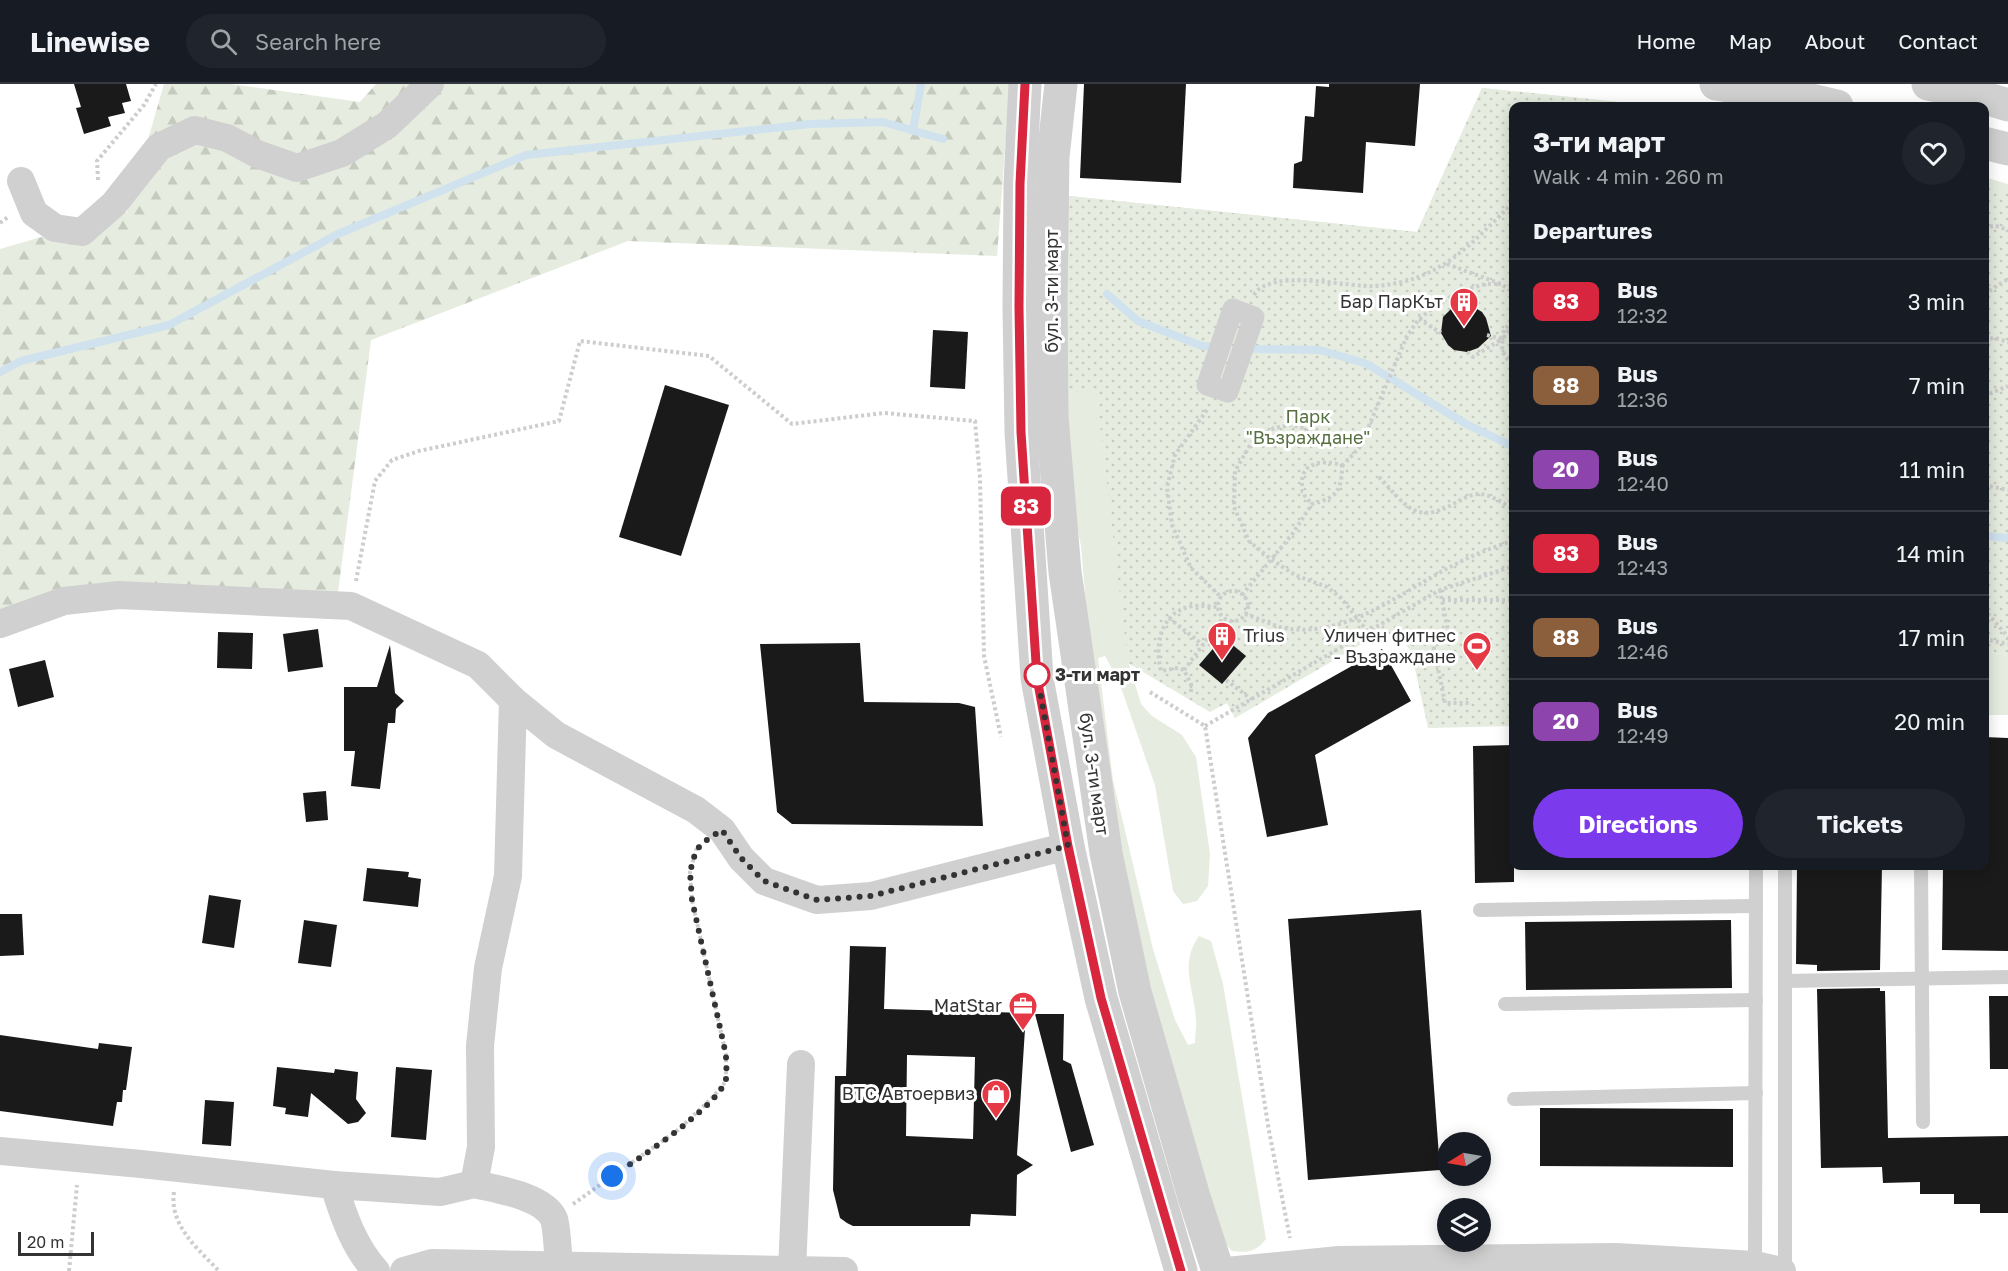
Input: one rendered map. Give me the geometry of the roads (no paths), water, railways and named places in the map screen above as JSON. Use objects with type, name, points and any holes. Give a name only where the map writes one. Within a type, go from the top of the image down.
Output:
[{"type":"street","points":[[21,181],[34,213],[55,228],[82,232],[114,204],[159,147],[195,130],[227,138],[257,154],[297,168],[342,153],[387,125],[430,84]]},
{"type":"street","name":"бул. 3-ти март","points":[[1025,84],[1020,184],[1021,432],[1037,678],[1068,846],[1101,998],[1181,1271]]},
{"type":"street","name":"бул. 3-ти март","points":[[1061,84],[1053,157],[1051,301],[1052,417],[1065,573],[1106,853],[1135,992],[1194,1197],[1218,1271]]},
{"type":"street","points":[[1716,84],[1795,90],[1826,102]]},
{"type":"street","points":[[1928,84],[1958,90],[2008,105]]},
{"type":"street","points":[[1989,144],[2008,149]]},
{"type":"street","points":[[1218,388],[1228,392],[1254,316],[1244,313]]},
{"type":"street","points":[[0,624],[64,601],[119,595],[351,606],[478,666],[513,700],[555,735],[696,810],[722,830],[741,858],[764,881],[817,900],[871,896],[1068,846]]},
{"type":"street","points":[[474,1184],[481,1147],[480,1046],[488,968],[508,876],[513,700]]},
{"type":"street","points":[[801,1064],[806,1270]]},
{"type":"street","points":[[0,1151],[334,1185],[440,1192],[474,1184],[542,1204],[554,1219],[559,1268]]},
{"type":"street","points":[[334,1185],[344,1216],[365,1259],[376,1271]]},
{"type":"street","points":[[1226,1271],[1296,1268],[1340,1260],[1774,1269]]},
{"type":"street","points":[[404,1271],[432,1263],[559,1268],[844,1271]]},
{"type":"lane","points":[[1756,870],[1756,1093],[1774,1269]]},
{"type":"lane","points":[[1774,1269],[1785,981],[1785,870]]},
{"type":"lane","points":[[1921,870],[1923,1122]]},
{"type":"lane","points":[[1479,910],[1756,906]]},
{"type":"lane","points":[[1785,981],[2008,977]]},
{"type":"lane","points":[[1505,1004],[1756,1000]]},
{"type":"lane","points":[[1514,1099],[1756,1093]]},
{"type":"waterway","points":[[913,131],[921,84]]},
{"type":"waterway","points":[[0,372],[21,361],[169,325],[338,234],[526,155],[810,124],[883,122],[943,139]]},
{"type":"waterway","points":[[1107,294],[1138,321],[1202,346],[1217,347]]},
{"type":"waterway","points":[[1244,349],[1320,350],[1367,364],[1466,424],[1509,445]]},
{"type":"waterway","points":[[1989,536],[2008,538]]},
{"type":"place","name":"Бар ПарКът","points":[[1464,328]]},
{"type":"place","name":"Trius","points":[[1222,662]]},
{"type":"place","name":"Уличен фитнес - Възраждане","points":[[1477,672]]},
{"type":"place","name":"3-ти март","points":[[1037,675]]},
{"type":"place","name":"MatStar","points":[[1023,1032]]},
{"type":"place","name":"ВТС Автоервиз","points":[[996,1120]]},
{"type":"park label","name":"Парк \"Възраждане\"","points":[[1308,427]]}]
